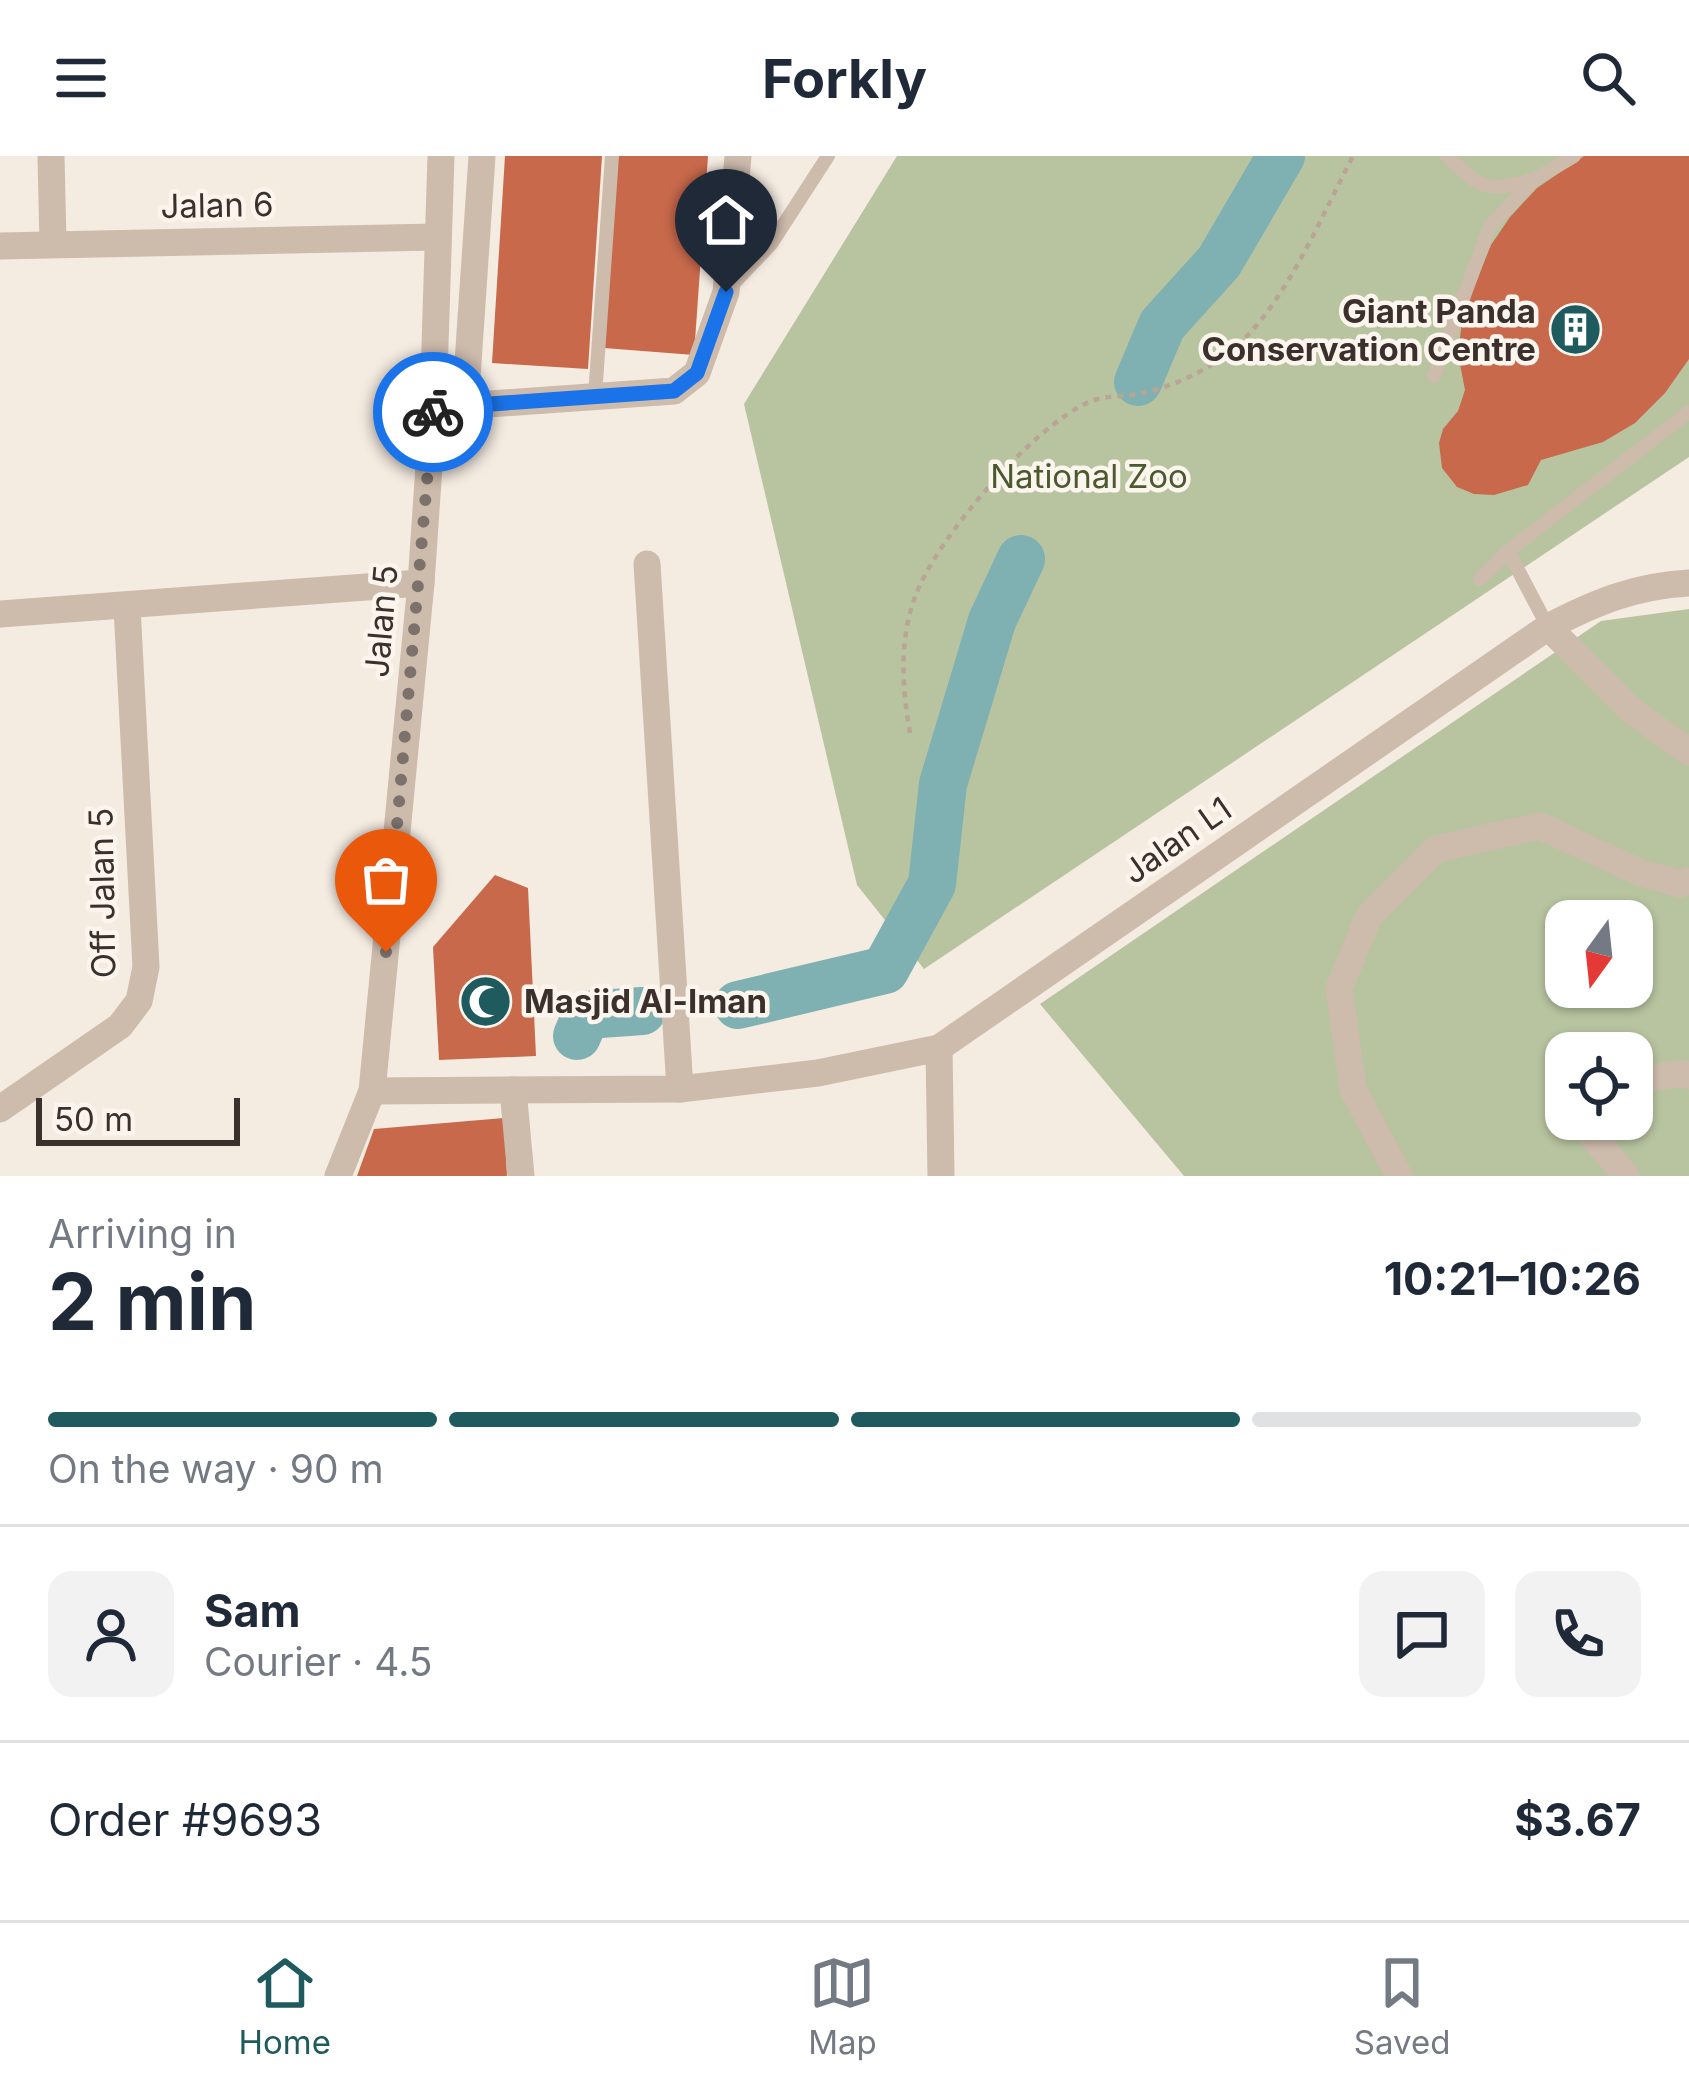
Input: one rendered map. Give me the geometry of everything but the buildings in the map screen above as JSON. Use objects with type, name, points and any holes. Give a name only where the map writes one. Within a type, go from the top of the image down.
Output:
[{"type":"street","points":[[51,156],[52,244]]},
{"type":"street","name":"Jalan 5","points":[[338,1176],[372,1091],[421,583],[434,408],[442,156]]},
{"type":"street","points":[[465,407],[482,156]]},
{"type":"street","points":[[434,408],[674,391],[697,373],[726,292],[738,156]]},
{"type":"street","name":"Jalan 6","points":[[0,246],[436,237]]},
{"type":"street","points":[[647,564],[680,1089]]},
{"type":"street","points":[[0,614],[421,583]]},
{"type":"street","name":"Jalan L1","points":[[372,1091],[680,1089],[818,1073],[939,1048],[1548,627],[1649,585],[1689,583]]},
{"type":"street","name":"Off Jalan 5","points":[[0,1109],[120,1026],[139,1000],[146,967],[127,607]]},
{"type":"street","points":[[1548,627],[1632,711],[1689,752]]},
{"type":"street","points":[[1399,1176],[1353,1089],[1340,988],[1369,916],[1436,849],[1540,826],[1639,872],[1680,884],[1689,881]]},
{"type":"street","points":[[939,1048],[941,1176]]},
{"type":"street","points":[[1653,1078],[1689,1076]]},
{"type":"street","points":[[513,1090],[521,1176]]},
{"type":"street","points":[[1595,1140],[1626,1176]]},
{"type":"lane","points":[[595,398],[612,156]]},
{"type":"lane","points":[[726,292],[771,244],[828,156]]},
{"type":"lane","points":[[1447,156],[1479,184],[1500,189],[1534,178],[1574,156]]},
{"type":"lane","points":[[1434,376],[1490,226],[1534,178]]},
{"type":"lane","points":[[1480,579],[1508,550],[1689,412]]},
{"type":"lane","points":[[1508,550],[1548,627]]},
{"type":"path","points":[[910,733],[903,676],[908,624],[928,570],[952,536],[1015,459],[1055,423],[1091,400],[1142,393],[1191,377],[1240,344],[1280,290],[1353,156]]},
{"type":"green space","name":"National Zoo","points":[[897,156],[1689,156],[1689,457],[924,969],[857,885],[744,404]]},
{"type":"green space","points":[[1689,609],[1689,1176],[1184,1176],[1040,1004],[1601,621]]},
{"type":"waterway","points":[[1138,382],[1162,325],[1219,262],[1281,156]]},
{"type":"waterway","points":[[738,1005],[885,970],[932,884],[943,784],[992,621],[1021,559]]},
{"type":"waterway","points":[[577,1036],[586,1015],[642,1011]]},
{"type":"way so far","points":[[386,952],[433,412]]},
{"type":"place","name":"Giant Panda Conservation Centre","points":[[1575,330]]},
{"type":"place","name":"Masjid Al-Iman","points":[[485,1001]]},
{"type":"route","points":[[433,412],[434,408],[674,391],[697,373],[726,292]]}]
